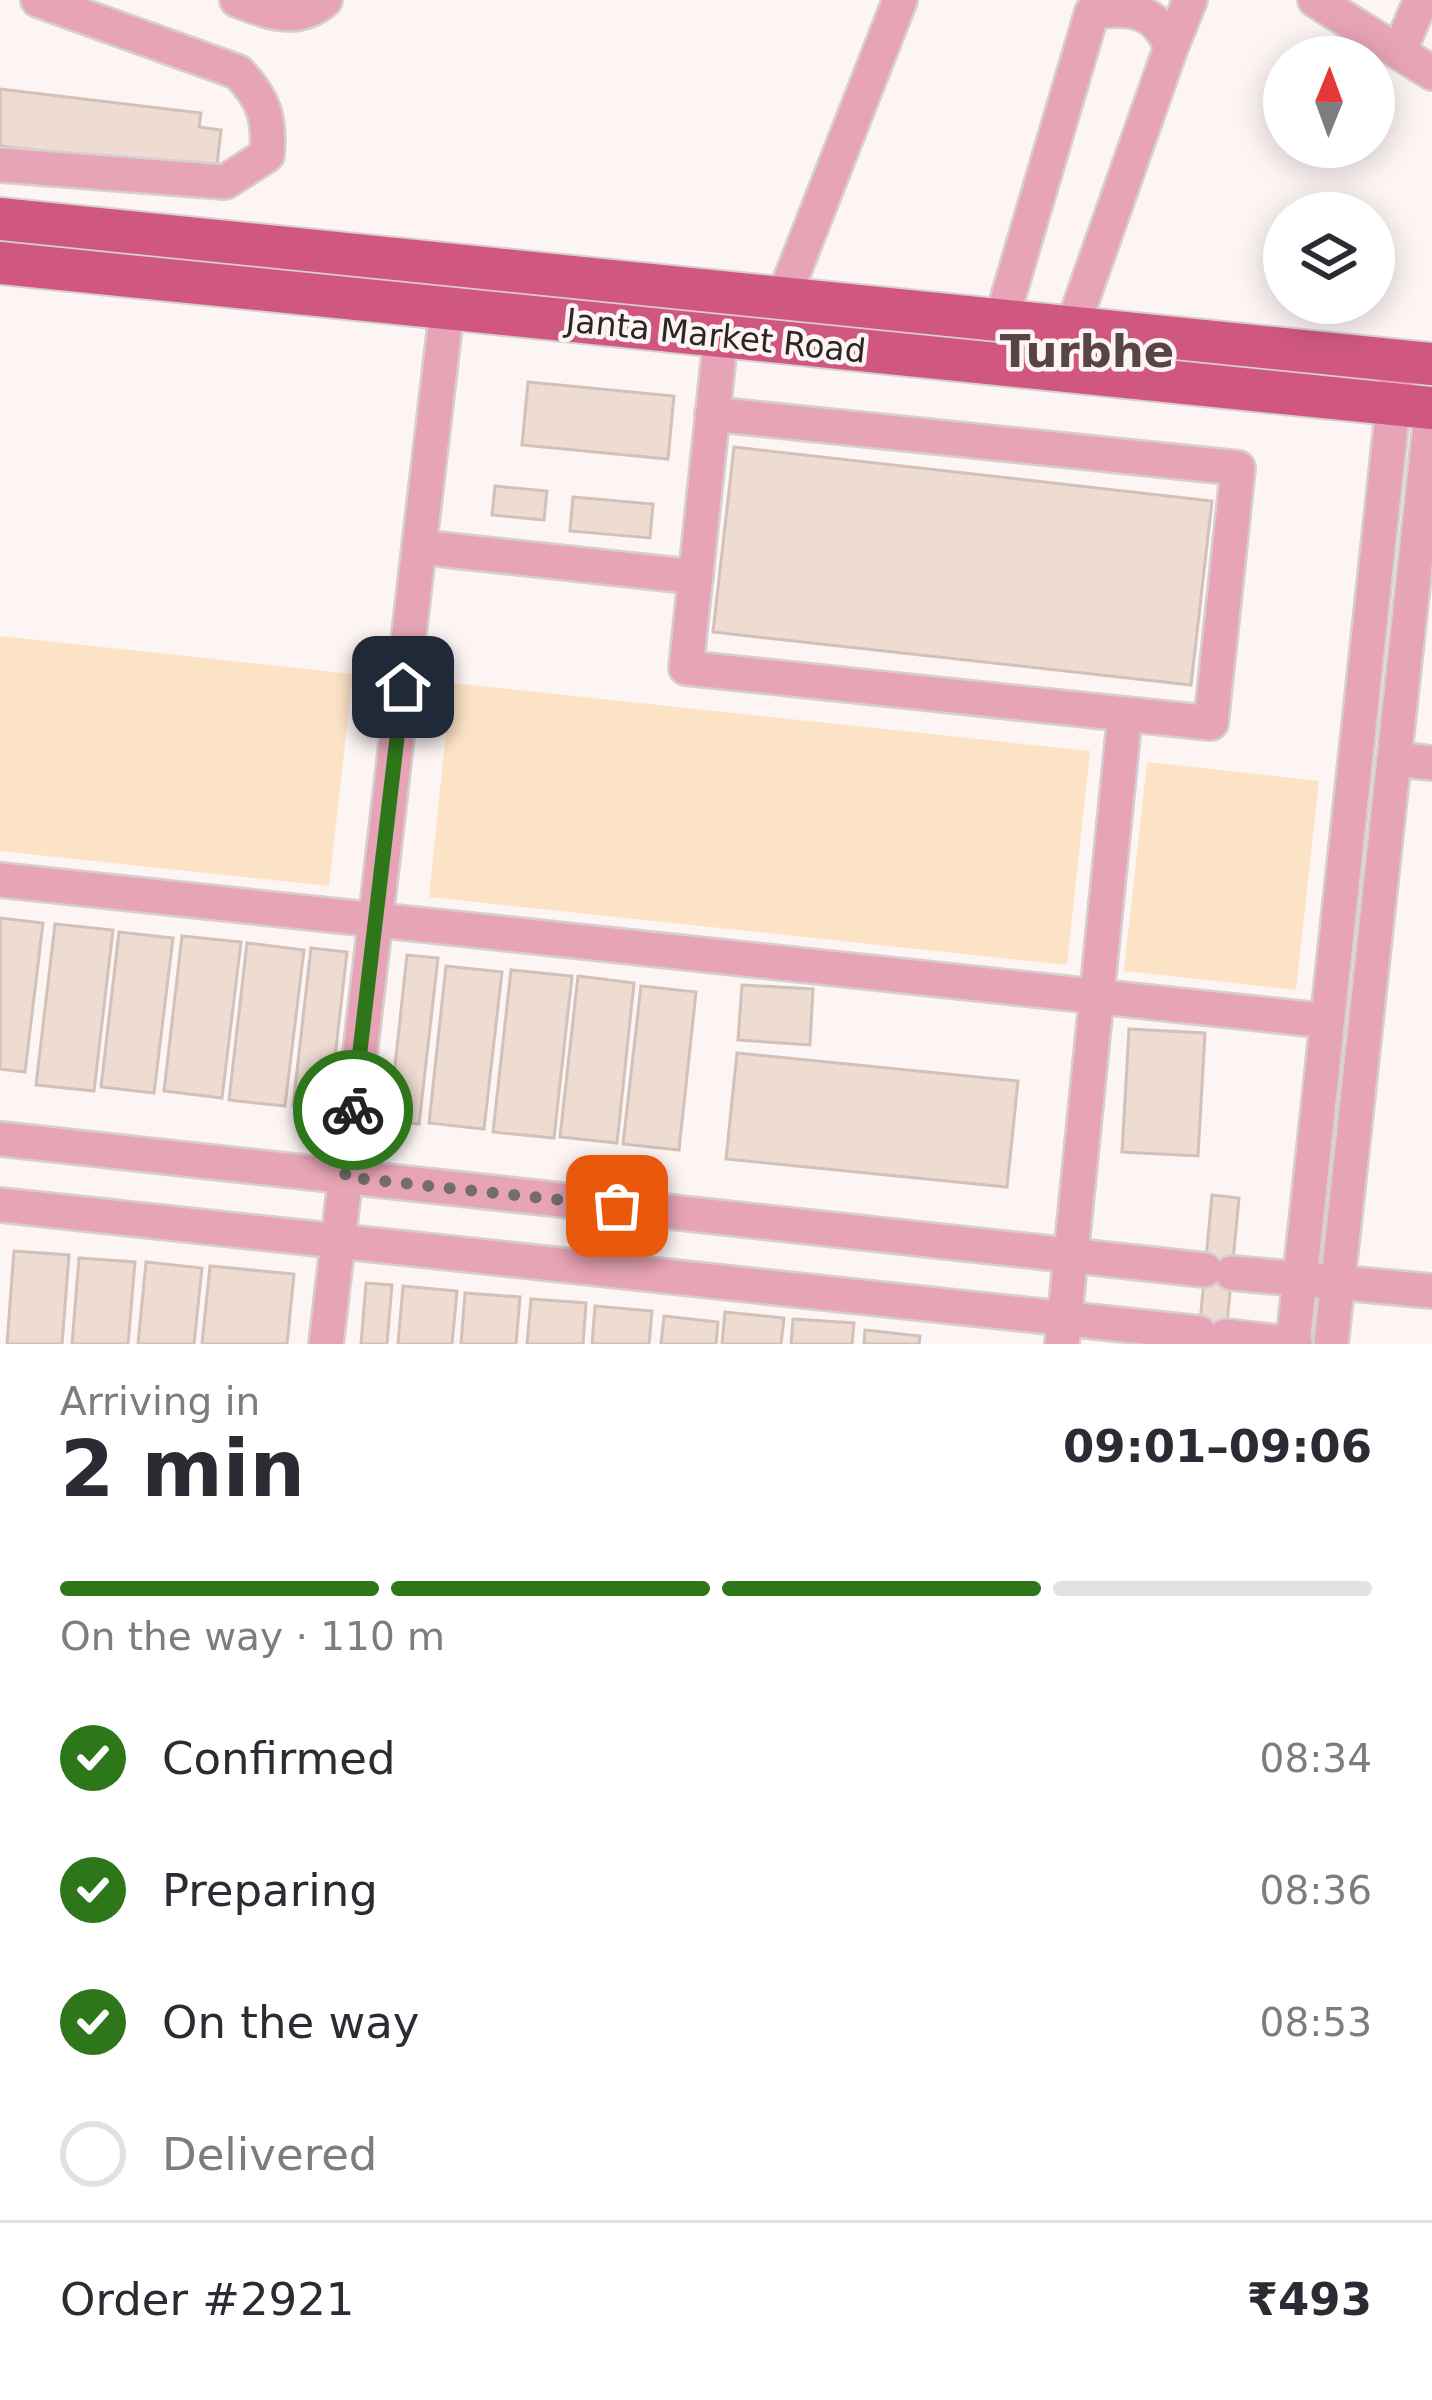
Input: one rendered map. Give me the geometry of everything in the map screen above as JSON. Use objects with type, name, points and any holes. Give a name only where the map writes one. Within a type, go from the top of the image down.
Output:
[{"type":"main road","name":"Janta Market Road","points":[[0,219],[1415,363]]},
{"type":"main road","name":"Janta Market Road","points":[[0,263],[1419,406]]},
{"type":"street","points":[[0,165],[225,182],[267,155],[270,120],[256,91],[238,72],[38,0]]},
{"type":"street","points":[[237,0],[291,15],[310,12],[325,0]]},
{"type":"street","points":[[783,299],[900,0]]},
{"type":"street","points":[[1072,328],[1190,0]]},
{"type":"street","points":[[1315,0],[1432,73]]},
{"type":"street","points":[[1399,52],[1420,0]]},
{"type":"street","points":[[1001,321],[1092,12],[1130,7],[1162,25],[1171,47]]},
{"type":"street","points":[[326,1344],[447,308]]},
{"type":"street","points":[[712,414],[1238,468],[1211,723],[686,668],[712,414],[722,335]]},
{"type":"street","points":[[1331,1344],[1394,759],[1419,406],[1415,363]]},
{"type":"street","points":[[0,1205],[338,1241],[1063,1332],[1212,1335],[1293,1344],[1327,1022],[1419,406]]},
{"type":"street","points":[[419,547],[696,577]]},
{"type":"street","points":[[1063,1332],[1125,714]]},
{"type":"street","points":[[1394,759],[1432,763]]},
{"type":"street","points":[[0,880],[1327,1022]]},
{"type":"street","points":[[0,1139],[1432,1291]]},
{"type":"shaded area","points":[[0,636],[353,674],[329,886],[0,851]]},
{"type":"shaded area","points":[[451,683],[1090,751],[1067,965],[429,897]]},
{"type":"shaded area","points":[[1147,762],[1319,781],[1296,990],[1124,971]]},
{"type":"building","points":[[0,89],[201,113],[199,127],[221,130],[217,165],[196,162],[195,169],[0,146]]},
{"type":"building","points":[[528,382],[674,396],[668,459],[522,445]]},
{"type":"building","points":[[734,447],[1212,501],[1191,685],[713,632]]},
{"type":"building","points":[[495,486],[547,491],[544,520],[492,515]]},
{"type":"building","points":[[573,497],[653,504],[650,538],[570,531]]},
{"type":"building","points":[[0,918],[43,923],[25,1072],[0,1069]]},
{"type":"building","points":[[55,924],[113,930],[94,1091],[36,1085]]},
{"type":"building","points":[[119,932],[173,938],[154,1093],[101,1087]]},
{"type":"building","points":[[182,936],[241,942],[222,1098],[164,1091]]},
{"type":"building","points":[[247,943],[304,950],[285,1106],[229,1100]]},
{"type":"building","points":[[311,948],[347,952],[329,1110],[293,1106]]},
{"type":"building","points":[[407,955],[438,958],[419,1124],[389,1121]]},
{"type":"building","points":[[446,966],[502,972],[484,1129],[429,1123]]},
{"type":"building","points":[[511,970],[572,976],[554,1138],[493,1132]]},
{"type":"building","points":[[578,976],[634,983],[617,1143],[560,1137]]},
{"type":"building","points":[[742,985],[813,989],[810,1045],[738,1040]]},
{"type":"building","points":[[641,986],[696,992],[679,1150],[623,1144]]},
{"type":"building","points":[[1129,1029],[1205,1033],[1198,1156],[1122,1152]]},
{"type":"building","points":[[737,1053],[1018,1081],[1007,1187],[726,1159]]},
{"type":"building","points":[[1212,1195],[1239,1198],[1225,1344],[1198,1344]]},
{"type":"building","points":[[14,1251],[69,1255],[62,1344],[7,1344]]},
{"type":"building","points":[[79,1258],[135,1262],[128,1344],[72,1344]]},
{"type":"building","points":[[146,1262],[202,1268],[194,1344],[138,1344]]},
{"type":"building","points":[[210,1266],[294,1274],[287,1344],[202,1344]]},
{"type":"building","points":[[366,1283],[392,1285],[387,1344],[361,1344]]},
{"type":"building","points":[[403,1286],[457,1291],[452,1344],[398,1344]]},
{"type":"building","points":[[465,1293],[520,1297],[516,1344],[461,1344]]},
{"type":"building","points":[[531,1299],[586,1303],[583,1344],[527,1344]]},
{"type":"building","points":[[595,1306],[652,1311],[649,1344],[592,1344]]},
{"type":"building","points":[[725,1312],[784,1318],[781,1344],[722,1344]]},
{"type":"building","points":[[664,1316],[718,1322],[716,1344],[661,1344]]},
{"type":"building","points":[[793,1319],[854,1323],[852,1344],[791,1344]]},
{"type":"building","points":[[865,1330],[920,1336],[919,1344],[864,1344]]},
{"type":"way so far","points":[[353,1110],[345,1177],[617,1206]]},
{"type":"district","name":"Turbhe","points":[[1087,351]]},
{"type":"route","points":[[353,1110],[403,687]]}]
